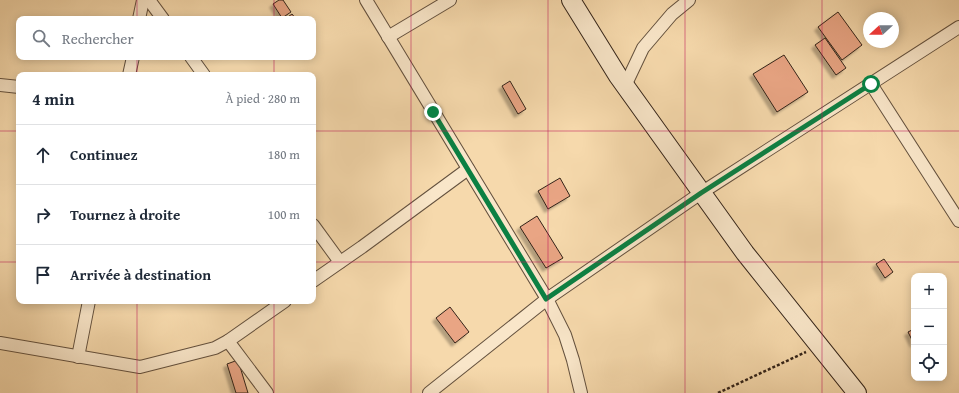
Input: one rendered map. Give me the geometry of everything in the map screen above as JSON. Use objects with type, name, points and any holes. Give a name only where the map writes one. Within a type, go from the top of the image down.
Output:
[{"type":"street","points":[[140,16],[143,0]]},
{"type":"street","points":[[149,0],[161,16]]},
{"type":"street","points":[[366,0],[546,299],[565,334],[581,393]]},
{"type":"street","points":[[388,37],[450,0]]},
{"type":"street","points":[[571,0],[618,76],[745,254],[857,393]]},
{"type":"street","points":[[626,86],[643,48],[672,14],[689,0]]},
{"type":"street","points":[[429,393],[546,299],[701,193],[959,27]]},
{"type":"street","points":[[130,72],[132,60]]},
{"type":"street","points":[[193,60],[202,72]]},
{"type":"street","points":[[871,84],[959,221]]},
{"type":"street","points":[[0,85],[16,87]]},
{"type":"street","points":[[316,279],[468,169]]},
{"type":"street","points":[[316,229],[340,262]]},
{"type":"street","points":[[78,357],[87,304]]},
{"type":"street","points":[[0,343],[140,368],[215,348],[228,341],[281,304]]},
{"type":"street","points":[[228,341],[267,393]]},
{"type":"path","points":[[718,393],[819,346]]},
{"type":"building","points":[[279,0],[283,0],[291,12],[285,16],[281,16],[273,4]]},
{"type":"building","points":[[838,12],[862,45],[842,60],[818,27]]},
{"type":"building","points":[[825,38],[846,68],[836,75],[815,45]]},
{"type":"building","points":[[784,55],[808,92],[777,112],[753,74]]},
{"type":"building","points":[[510,81],[526,109],[518,114],[502,86]]},
{"type":"building","points":[[560,178],[570,196],[548,209],[538,191]]},
{"type":"building","points":[[537,216],[563,258],[546,268],[520,227]]},
{"type":"building","points":[[884,259],[893,272],[885,278],[876,264]]},
{"type":"building","points":[[450,307],[469,332],[455,343],[436,318]]},
{"type":"building","points":[[911,330],[911,338],[908,332]]},
{"type":"building","points":[[238,360],[248,393],[236,393],[227,364]]},
{"type":"route","points":[[433,112],[546,299],[701,193],[871,84]]}]
